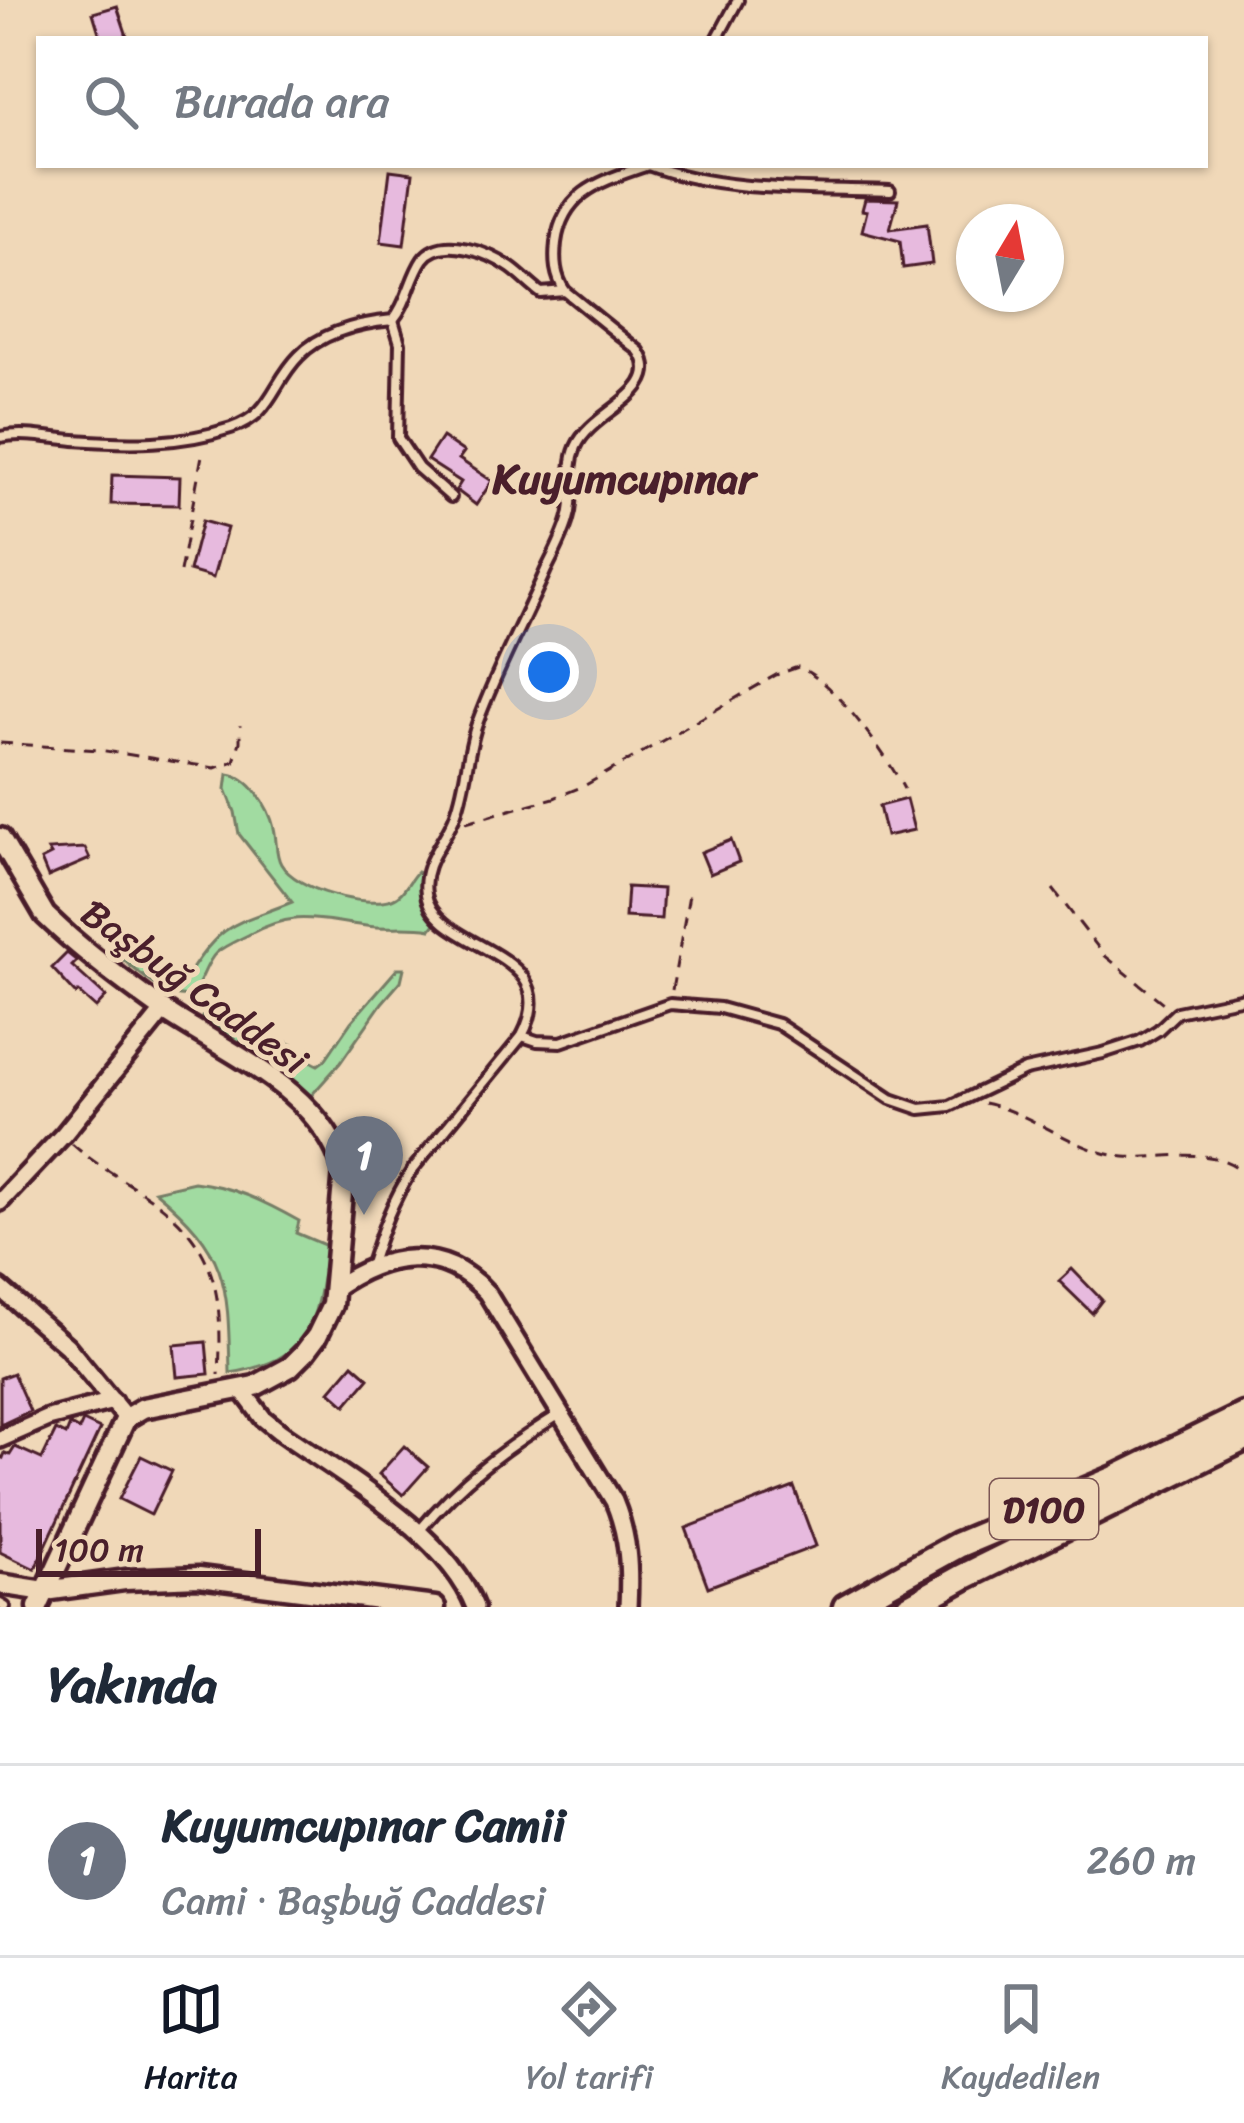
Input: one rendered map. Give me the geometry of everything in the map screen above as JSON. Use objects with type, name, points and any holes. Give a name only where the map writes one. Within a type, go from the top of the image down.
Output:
[{"type":"highway","name":"D100","points":[[846,1607],[958,1545],[1115,1479],[1244,1416]]},
{"type":"highway","name":"D100","points":[[909,1607],[1244,1438]]},
{"type":"street","name":"Başbuğ Caddesi","points":[[0,838],[45,915],[164,1010],[278,1083],[338,1152],[344,1172],[332,1306],[305,1352],[274,1378],[242,1390],[142,1408],[126,1418]]},
{"type":"street","points":[[0,1202],[64,1134],[164,1010]]},
{"type":"street","points":[[333,1289],[370,1268],[408,1258],[428,1258],[476,1281],[614,1501],[630,1558],[628,1607]]},
{"type":"street","points":[[0,1288],[67,1346],[126,1418],[42,1599]]},
{"type":"street","points":[[242,1390],[279,1431],[419,1531],[476,1607]]},
{"type":"street","points":[[0,1439],[48,1418],[113,1402]]},
{"type":"street","points":[[0,1584],[42,1599],[125,1580],[199,1577],[435,1607]]},
{"type":"lane","points":[[719,36],[738,0]]},
{"type":"lane","points":[[370,1268],[399,1190],[522,1036],[530,1017],[524,979],[505,960],[439,919],[427,900],[427,869],[461,800],[478,719],[568,520],[575,448],[590,425],[638,389],[645,375],[646,364],[639,351],[565,291],[555,265],[559,226],[570,204],[592,188],[641,168]]},
{"type":"lane","points":[[657,168],[752,186],[890,191]]},
{"type":"lane","points":[[0,437],[136,444],[205,436],[246,423],[262,412],[298,356],[322,339],[393,320],[422,261],[435,248],[487,255],[541,293],[565,291]]},
{"type":"lane","points":[[393,320],[400,344],[398,438],[418,468],[451,497]]},
{"type":"lane","points":[[522,1036],[550,1043],[570,1040],[670,1004],[720,1008],[766,1019],[891,1099],[930,1109],[958,1103],[1025,1070],[1140,1041],[1178,1012],[1244,998]]},
{"type":"lane","points":[[419,1531],[452,1493],[502,1450],[561,1414]]},
{"type":"path","points":[[179,572],[205,436]]},
{"type":"path","points":[[451,825],[584,786],[776,675],[798,668],[819,679],[872,737],[904,789]]},
{"type":"path","points":[[0,743],[99,750],[215,768],[233,761],[240,725]]},
{"type":"path","points":[[670,1004],[690,889]]},
{"type":"path","points":[[1053,889],[1104,955],[1178,1012]]},
{"type":"path","points":[[958,1103],[999,1106],[1116,1155],[1202,1156],[1226,1161],[1244,1172]]},
{"type":"path","points":[[64,1134],[91,1160],[166,1209],[207,1262],[219,1305],[218,1394]]},
{"type":"green space","points":[[228,774],[244,780],[263,802],[274,828],[279,860],[301,882],[332,895],[380,901],[400,894],[417,872],[422,874],[423,901],[435,924],[431,929],[374,927],[293,919],[219,950],[190,994],[168,992],[148,979],[114,952],[115,944],[130,942],[165,969],[190,972],[223,932],[292,902],[239,834],[226,789]]},
{"type":"green space","points":[[398,968],[404,968],[401,981],[309,1098],[272,1064],[201,1019],[207,1009],[223,1010],[258,1034],[292,1044],[318,1065]]},
{"type":"green space","points":[[194,1182],[261,1201],[299,1221],[296,1233],[327,1246],[319,1295],[306,1332],[295,1347],[258,1367],[230,1373],[228,1316],[220,1272],[198,1233],[155,1191]]},
{"type":"building","points":[[117,6],[127,36],[100,36],[93,13]]},
{"type":"building","points":[[390,170],[413,173],[404,245],[381,242]]},
{"type":"building","points":[[865,199],[898,200],[890,229],[927,224],[932,264],[903,268],[900,241],[862,231]]},
{"type":"building","points":[[442,437],[464,452],[459,459],[492,481],[476,505],[456,490],[461,482],[427,460]]},
{"type":"building","points":[[112,475],[180,477],[179,505],[111,504]]},
{"type":"building","points":[[202,521],[227,528],[213,578],[189,571]]},
{"type":"building","points":[[906,799],[914,830],[886,836],[879,806]]},
{"type":"building","points":[[731,840],[739,862],[710,874],[701,852]]},
{"type":"building","points":[[85,848],[90,859],[48,877],[41,860],[51,855],[48,850]]},
{"type":"building","points":[[627,887],[663,889],[661,919],[625,917]]},
{"type":"building","points":[[67,953],[77,961],[72,966],[106,997],[96,1008],[52,968]]},
{"type":"building","points":[[1072,1269],[1102,1300],[1092,1313],[1059,1281]]},
{"type":"building","points":[[206,1342],[209,1374],[177,1377],[174,1345]]},
{"type":"building","points":[[353,1364],[369,1378],[346,1405],[330,1391]]},
{"type":"building","points":[[13,1373],[30,1411],[0,1425],[0,1378]]},
{"type":"building","points":[[83,1421],[100,1429],[35,1569],[0,1552],[0,1456],[10,1455],[15,1447],[42,1459],[56,1430],[66,1435],[70,1425],[79,1430]]},
{"type":"building","points":[[404,1446],[428,1467],[403,1495],[379,1474]]},
{"type":"building","points":[[141,1456],[172,1471],[151,1515],[119,1499]]},
{"type":"building","points":[[794,1487],[816,1546],[708,1587],[686,1528]]},
{"type":"place","name":"Kuyumcupınar Camii","points":[[364,1215]]},
{"type":"district","name":"Kuyumcupınar","points":[[624,478]]}]
